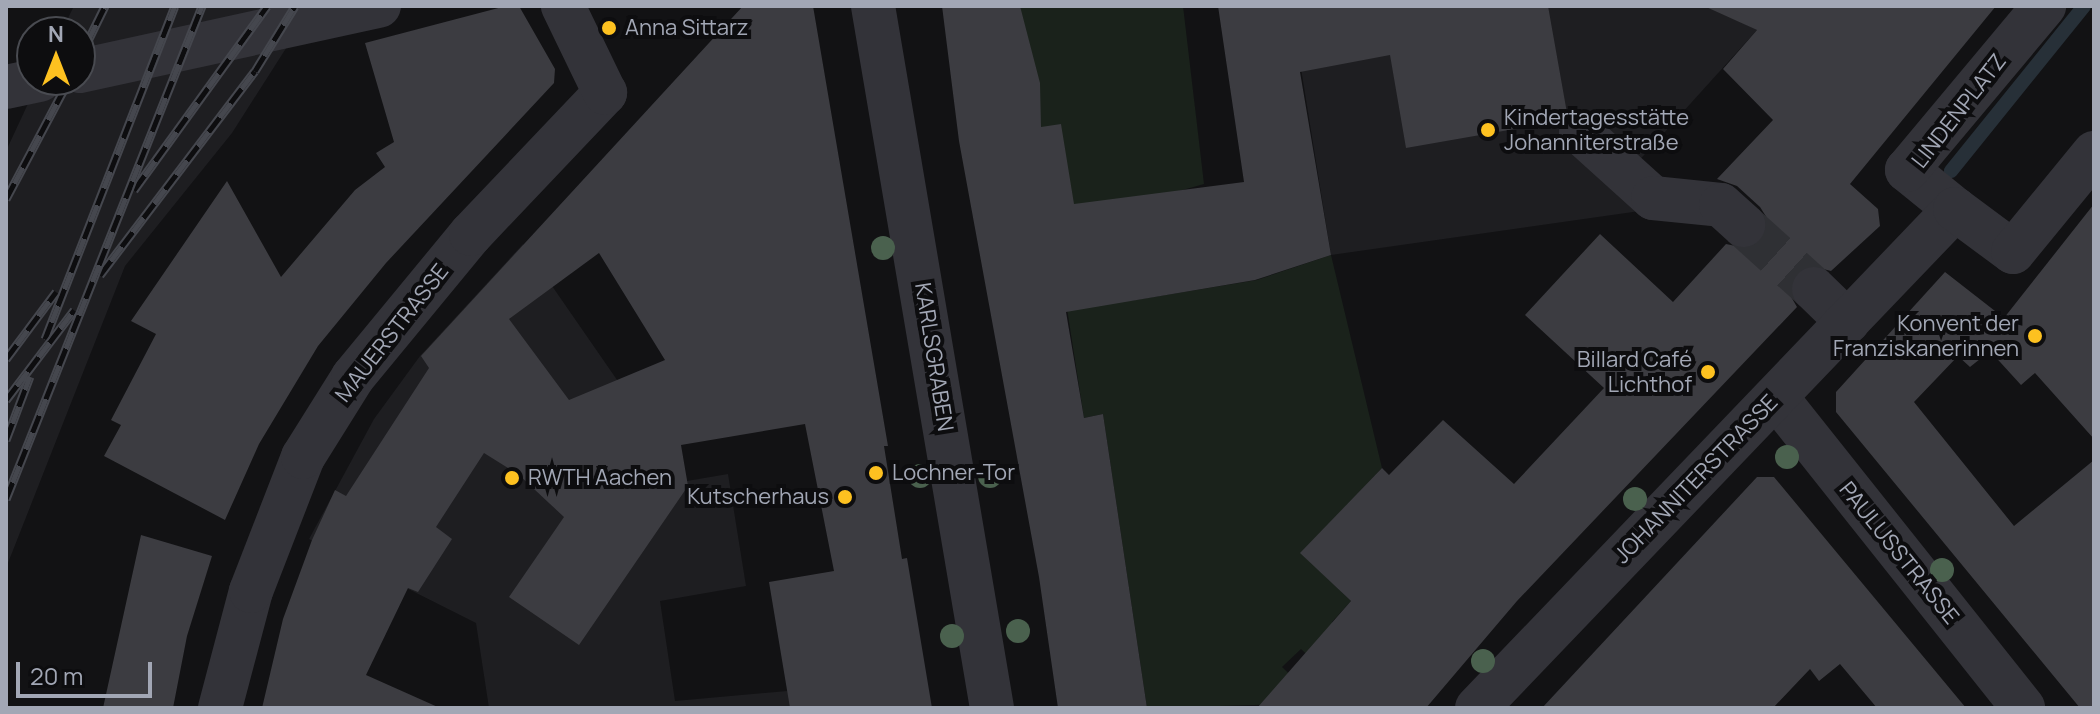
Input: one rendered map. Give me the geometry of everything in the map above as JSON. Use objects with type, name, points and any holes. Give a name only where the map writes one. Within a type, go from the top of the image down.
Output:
[{"type":"street","points":[[96,68],[379,6]]},
{"type":"street","name":"MAUERSTRASSE","points":[[220,708],[251,591],[303,457],[353,377],[471,234],[605,93],[563,6]]},
{"type":"street","name":"KARLSGRABEN","points":[[873,6],[992,708]]},
{"type":"street","name":"LINDENPLATZ","points":[[2044,6],[1907,170],[2013,252],[2094,153]]},
{"type":"street","points":[[1581,133],[1653,198],[1721,205],[1743,225]]},
{"type":"street","name":"JOHANNITERSTRASSE","points":[[1477,708],[1955,209]]},
{"type":"street","points":[[1814,289],[1848,322]]},
{"type":"street","name":"PAULUSSTRASSE","points":[[1776,397],[2023,708]]},
{"type":"shaded area","points":[[74,6],[313,6],[232,133],[125,266],[6,568],[6,151],[32,96],[96,96],[96,16],[69,16]]},
{"type":"shaded area","points":[[1020,6],[1183,6],[1204,184],[1179,191],[1129,301],[1257,280],[1331,255],[1382,468],[1301,553],[1351,601],[1332,622],[1338,684],[1301,649],[1282,667],[1320,703],[1147,708],[1103,414],[1084,418]]},
{"type":"shaded area","name":"Kindertagesstätte Johanniterstraße","points":[[1291,6],[1709,6],[1757,30],[1635,165],[1640,211],[1331,255]]},
{"type":"shaded area","name":"RWTH Aachen","points":[[523,244],[687,481],[728,474],[746,586],[660,601],[675,701],[787,691],[837,708],[489,708],[476,623],[309,539],[374,419],[420,356]]},
{"type":"building","points":[[506,6],[519,6],[555,69],[554,83],[386,263],[318,346],[259,444],[225,520],[104,456],[121,425],[111,420],[156,334],[131,321],[227,181],[281,277],[355,190],[385,167],[376,153],[394,142],[365,43]]},
{"type":"building","points":[[743,6],[813,6],[888,446],[884,446],[902,559],[907,558],[932,708],[790,708],[769,582],[834,571],[805,424],[681,445],[688,486],[579,645],[509,597],[564,517],[519,475],[484,453],[436,527],[452,539],[418,592],[408,588],[366,675],[440,708],[262,708],[283,619],[312,540],[335,490],[346,496],[429,368],[421,356]],"holes":[[[599,253],[665,360],[569,400],[509,319]]]},
{"type":"building","points":[[942,6],[1020,6],[1040,83],[1041,127],[1061,124],[1074,204],[1244,182],[1218,6],[1548,6],[1567,113],[1560,121],[1406,148],[1390,55],[1300,72],[1331,255],[1255,280],[1066,312],[1084,418],[1103,414],[1147,708],[1058,708],[1039,577],[959,141]]},
{"type":"building","points":[[1704,6],[1996,6],[1850,184],[1878,209],[1880,226],[1831,271],[1808,265],[1796,272],[1790,295],[1797,307],[1517,601],[1426,708],[1257,708],[1351,601],[1300,553],[1382,468],[1389,475],[1443,420],[1514,484],[1604,388],[1525,315],[1600,234],[1673,302],[1726,244],[1750,249],[1762,241],[1767,218],[1760,207],[1737,186],[1717,179],[1773,120],[1723,69],[1757,30]]},
{"type":"building","points":[[2094,204],[2094,439],[2035,373],[2021,385],[1990,351],[1970,367],[1958,356],[1914,402],[2014,526],[2094,460],[2094,708],[2080,708],[1836,412],[1836,392],[1945,272],[2004,318]]},
{"type":"building","points":[[1757,477],[1774,477],[1966,708],[1877,708],[1840,664],[1819,681],[1810,669],[1773,708],[1542,708]]},
{"type":"building","points":[[141,535],[212,556],[187,636],[173,708],[103,708]]},
{"type":"waterway","points":[[1951,171],[2084,6]]},
{"type":"tunnel","points":[[1743,225],[1814,289]]},
{"type":"railway","points":[[96,24],[105,6]]},
{"type":"railway","points":[[45,339],[175,6]]},
{"type":"railway","points":[[6,499],[202,6]]},
{"type":"railway","points":[[134,190],[267,6]]},
{"type":"railway","points":[[100,275],[255,71],[295,6]]},
{"type":"railway","points":[[6,199],[61,96]]},
{"type":"railway","points":[[6,359],[56,292]]},
{"type":"railway","points":[[6,400],[74,310]]},
{"type":"railway","points":[[6,440],[30,376]]},
{"type":"place","name":"Anna Sittarz","points":[[609,28]]},
{"type":"place","name":"Kindertagesstätte Johanniterstraße","points":[[1488,130]]},
{"type":"place","name":"Konvent der Franziskanerinnen","points":[[2035,336]]},
{"type":"place","name":"Billard Café Lichthof","points":[[1708,372]]},
{"type":"place","name":"Lochner-Tor","points":[[876,473]]},
{"type":"place","name":"RWTH Aachen","points":[[512,478]]},
{"type":"place","name":"Kutscherhaus","points":[[845,497]]}]
